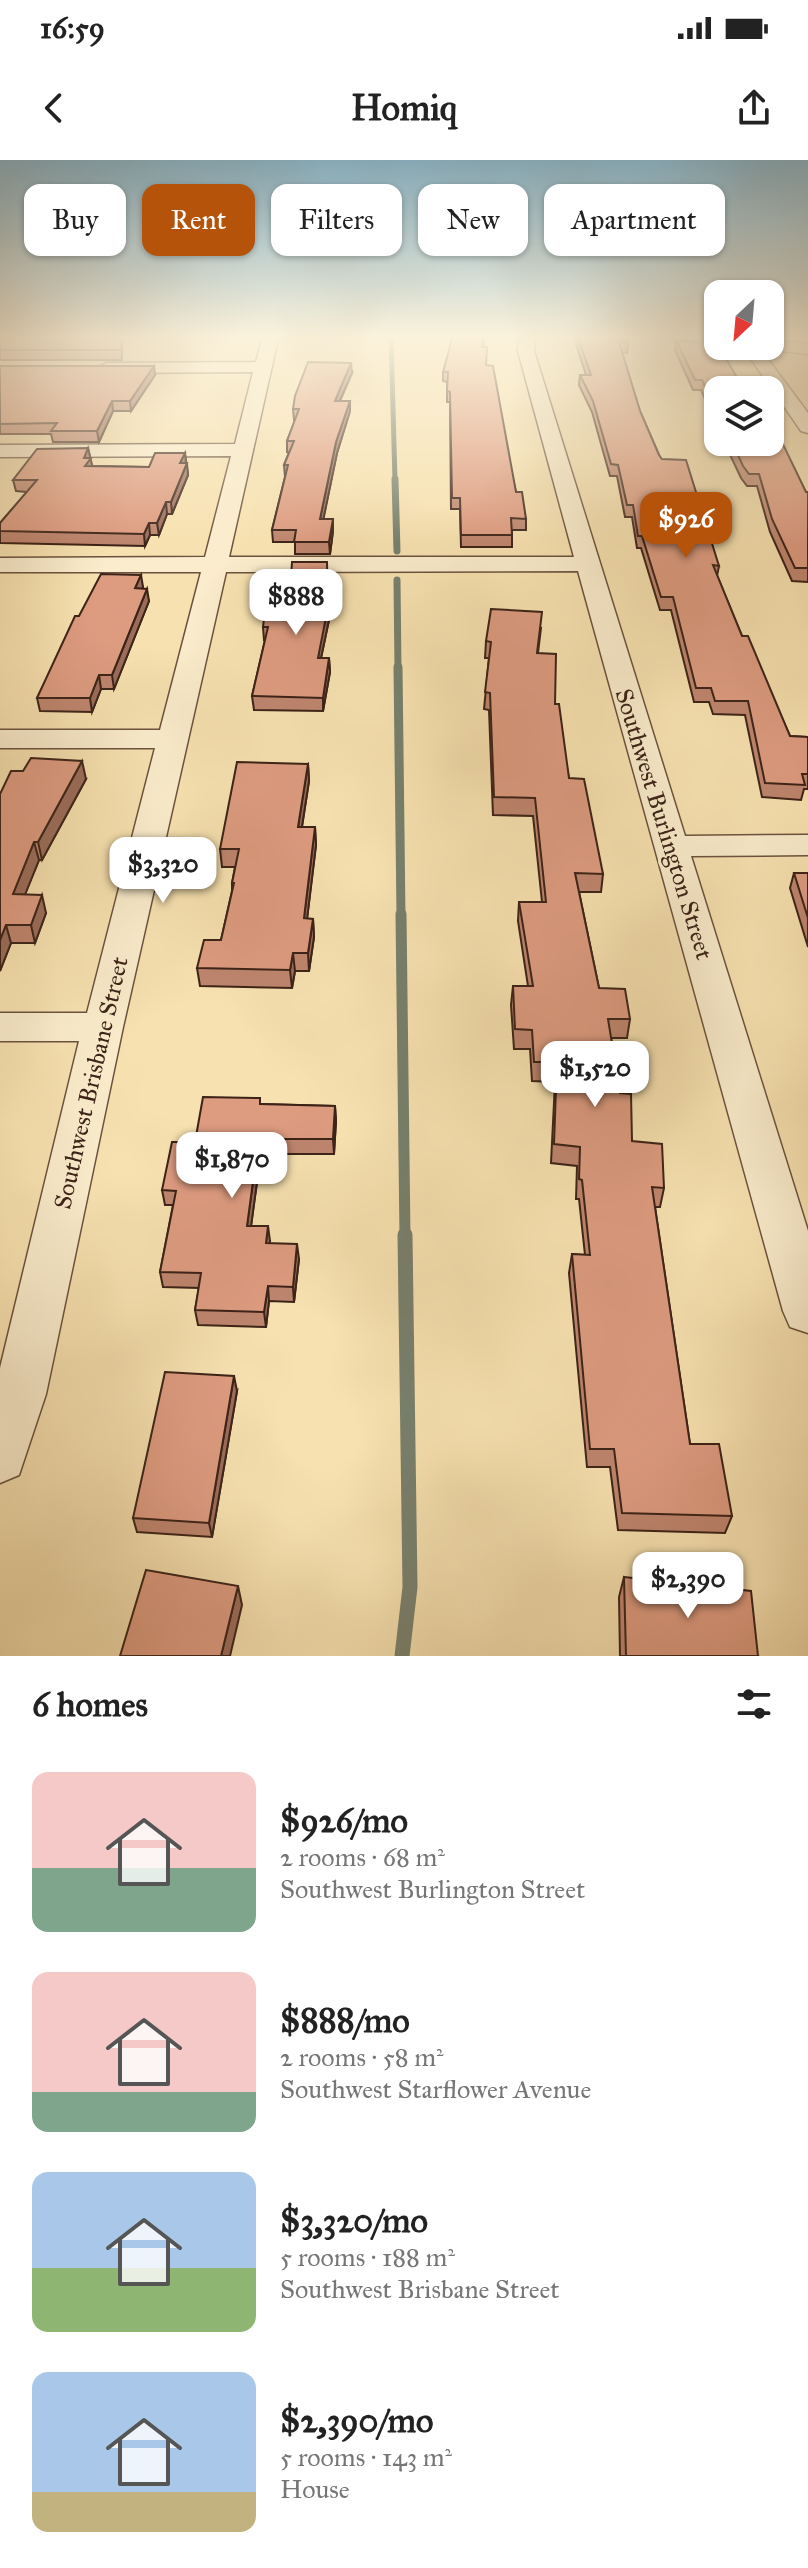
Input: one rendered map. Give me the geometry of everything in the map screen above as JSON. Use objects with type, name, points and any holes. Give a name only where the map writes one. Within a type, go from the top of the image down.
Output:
[{"type":"street","name":"Southwest Brisbane Street","points":[[0,1456],[20,1394],[103,1027],[217,564],[252,405]]},
{"type":"street","name":"Southwest Burlington Street","points":[[541,405],[808,1311]]},
{"type":"street","points":[[792,405],[808,427]]},
{"type":"street","points":[[0,451],[241,450]]},
{"type":"street","points":[[0,565],[587,564]]},
{"type":"street","points":[[0,739],[172,739]]},
{"type":"street","points":[[671,846],[808,845]]},
{"type":"street","points":[[0,1027],[103,1027]]},
{"type":"building","points":[[0,405],[110,405],[97,431],[51,431],[57,423],[0,424]]},
{"type":"building","points":[[294,405],[349,405],[336,442],[320,519],[333,519],[329,542],[294,542],[296,530],[272,530],[288,465],[284,465],[294,441],[287,441],[299,409],[293,409]]},
{"type":"building","points":[[450,405],[500,405],[516,492],[522,492],[526,519],[511,518],[512,535],[461,535],[460,498],[452,498]]},
{"type":"building","points":[[594,405],[638,405],[662,459],[686,460],[719,566],[713,565],[742,636],[748,636],[790,736],[808,737],[808,774],[802,774],[805,785],[765,783],[748,701],[715,701],[711,688],[696,688],[673,597],[661,597],[642,536],[638,536],[633,505],[627,505],[618,465],[611,464]]},
{"type":"building","points":[[784,446],[808,492],[808,568],[795,568],[772,519],[759,474],[749,474],[738,456],[784,456]]},
{"type":"building","points":[[88,448],[84,458],[91,458],[85,466],[149,467],[155,453],[185,453],[180,463],[187,463],[171,502],[166,502],[157,523],[149,523],[144,534],[0,531],[0,523],[37,480],[13,480],[37,449]]},
{"type":"building","points":[[292,562],[327,562],[328,607],[318,658],[329,658],[323,698],[252,696],[268,627],[263,627],[267,593],[290,592]]},
{"type":"building","points":[[101,574],[141,575],[135,588],[147,589],[112,675],[99,675],[90,698],[37,698],[75,616],[79,616]]},
{"type":"building","points":[[491,609],[542,612],[537,653],[556,654],[555,704],[559,704],[569,778],[584,779],[603,874],[575,873],[599,988],[625,989],[630,1019],[608,1019],[620,1093],[631,1094],[632,1141],[662,1144],[664,1188],[652,1187],[690,1444],[719,1444],[732,1516],[622,1513],[614,1449],[590,1449],[572,1254],[590,1255],[582,1180],[579,1179],[580,1147],[554,1144],[557,1062],[534,1062],[532,1030],[515,1029],[513,986],[533,986],[519,902],[546,902],[535,798],[494,797],[490,693],[485,692],[491,642],[486,641]]},
{"type":"building","points":[[31,758],[82,761],[38,842],[34,842],[13,894],[42,895],[31,925],[6,925],[0,940],[0,794],[11,771],[23,771]]},
{"type":"building","points":[[237,762],[308,764],[298,827],[315,827],[304,918],[313,919],[308,953],[293,953],[290,970],[197,968],[204,940],[221,940],[234,883],[239,849],[220,849]]},
{"type":"building","points":[[794,873],[808,873],[808,918]]},
{"type":"building","points":[[203,1097],[260,1098],[260,1104],[335,1106],[333,1139],[277,1139],[274,1167],[255,1167],[247,1226],[268,1226],[266,1243],[297,1244],[293,1287],[268,1286],[264,1312],[195,1310],[201,1273],[160,1272],[176,1191],[162,1190],[172,1142],[195,1142]]},
{"type":"building","points":[[165,1372],[234,1376],[209,1523],[133,1518]]},
{"type":"building","points":[[146,1570],[238,1586],[221,1656],[120,1656]]},
{"type":"building","points":[[624,1577],[751,1591],[758,1656],[626,1656]]},
{"type":"waterway","points":[[393,405],[395,481]]},
{"type":"waterway","points":[[395,479],[397,551]]},
{"type":"waterway","points":[[397,580],[398,669]]},
{"type":"waterway","points":[[398,667],[401,916]]},
{"type":"waterway","points":[[401,914],[405,1237]]},
{"type":"waterway","points":[[402,1656],[410,1587],[405,1235]]}]
